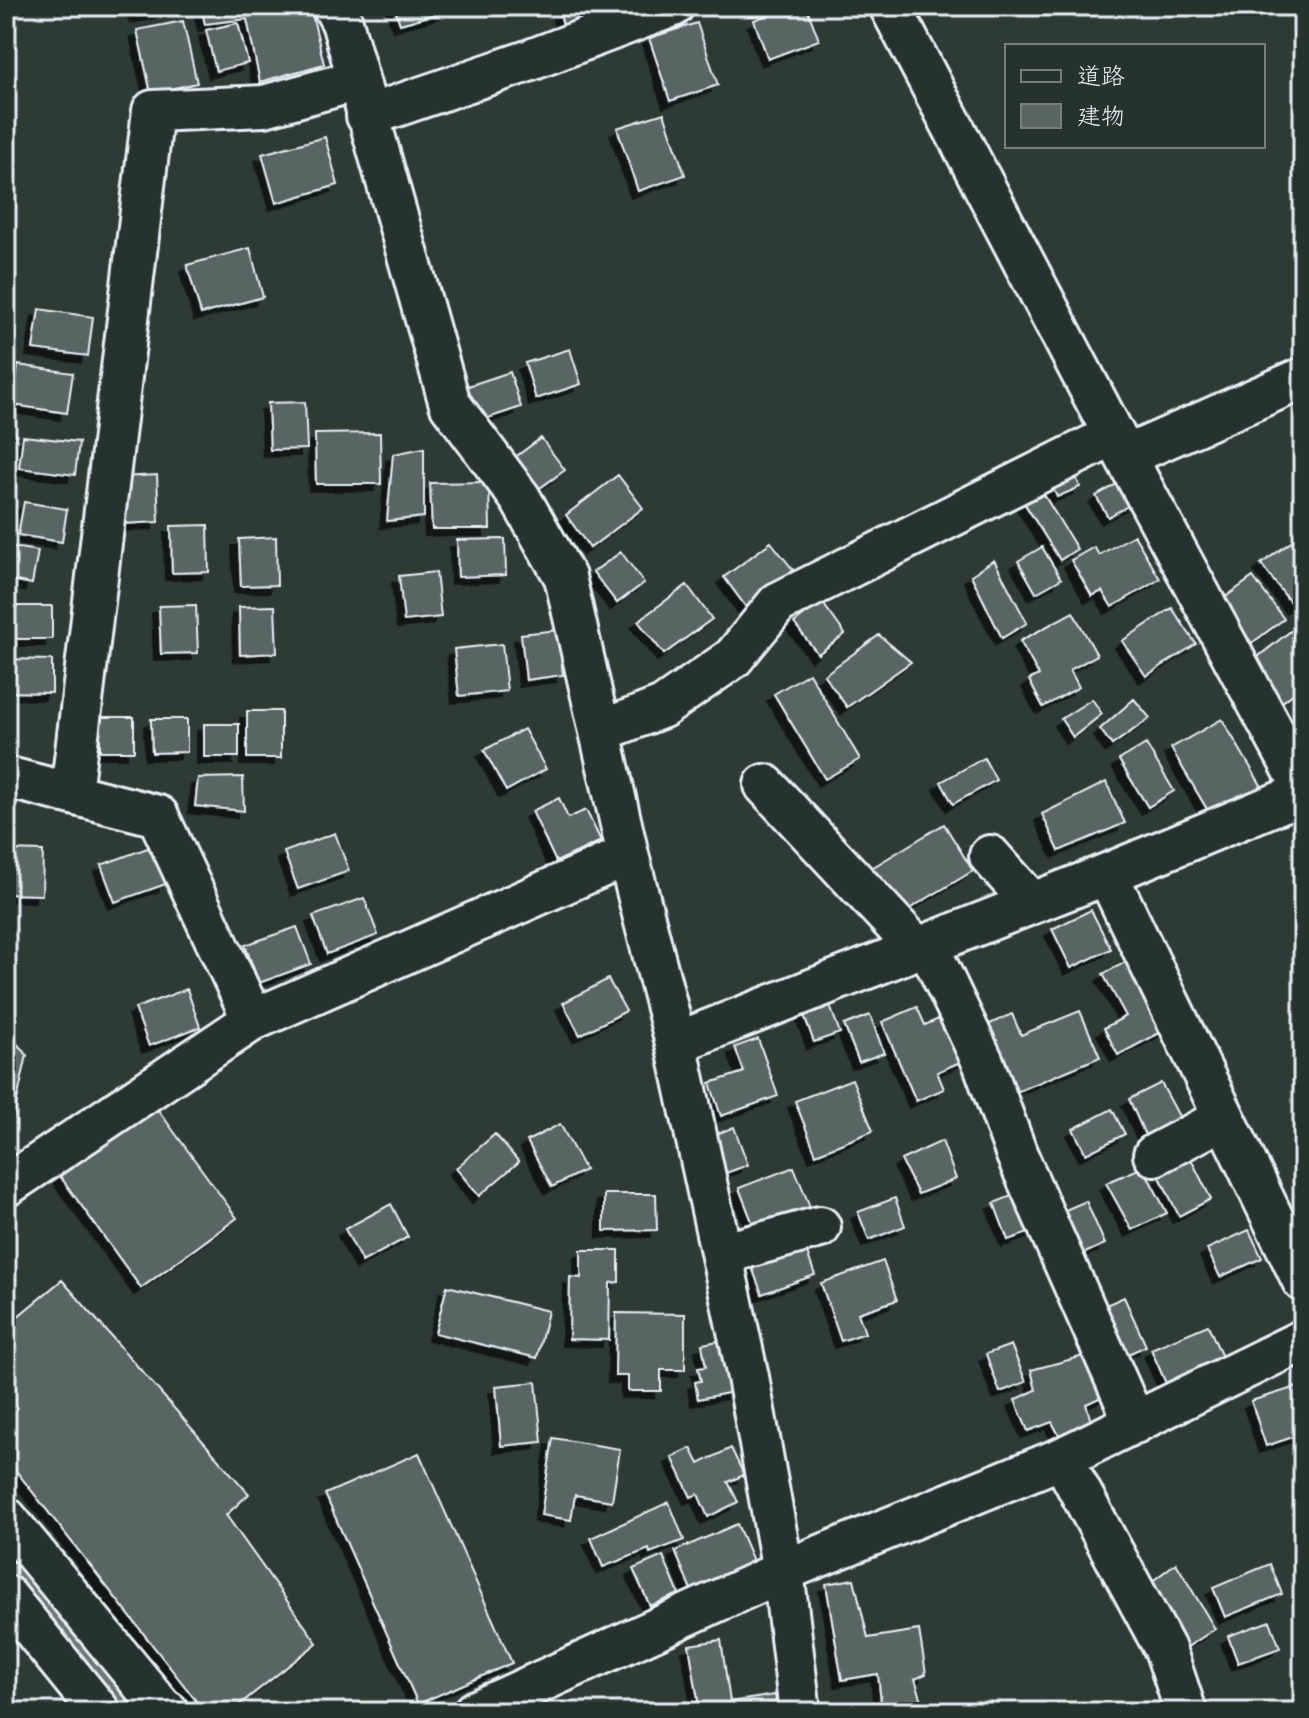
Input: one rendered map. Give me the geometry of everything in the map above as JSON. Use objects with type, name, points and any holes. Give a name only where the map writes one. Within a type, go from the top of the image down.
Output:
[{"type":"street","points":[[333,6],[342,22],[450,404],[520,498],[565,577],[628,855],[676,1043],[748,1377],[783,1571],[800,1712]]},
{"type":"street","points":[[71,793],[153,111],[363,98],[528,61],[673,6]]},
{"type":"street","points":[[890,6],[1303,787]]},
{"type":"street","points":[[601,731],[663,707],[733,658],[778,603],[1120,445],[1303,378]]},
{"type":"street","points":[[6,777],[158,816],[253,1020]]},
{"type":"street","points":[[765,785],[922,946],[983,1062],[1017,1155],[1135,1423]]},
{"type":"street","points":[[676,1043],[1107,874],[1303,793]]},
{"type":"street","points":[[6,1186],[253,1020],[628,855]]},
{"type":"street","points":[[990,856],[1032,903]]},
{"type":"street","points":[[1107,874],[1303,1281]]},
{"type":"street","points":[[1154,1155],[1224,1118]]},
{"type":"street","points":[[722,1254],[820,1227]]},
{"type":"street","points":[[474,1712],[783,1571],[1062,1458],[1303,1340]]},
{"type":"street","points":[[1062,1458],[1165,1649],[1186,1712]]},
{"type":"street","points":[[6,1518],[168,1712]]},
{"type":"street","points":[[6,1596],[100,1712]]},
{"type":"building","points":[[134,6],[161,6],[163,11],[137,16]]},
{"type":"building","points":[[201,6],[274,6],[276,16],[311,10],[324,64],[260,82],[247,19],[205,24]]},
{"type":"building","points":[[394,6],[465,6],[400,24]]},
{"type":"building","points":[[558,6],[611,6],[612,12],[564,29]]},
{"type":"building","points":[[792,6],[806,6],[819,40],[768,59],[754,20]]},
{"type":"building","points":[[183,21],[197,83],[151,93],[137,30]]},
{"type":"building","points":[[238,23],[248,63],[216,71],[206,30]]},
{"type":"building","points":[[697,23],[718,85],[670,101],[649,38]]},
{"type":"building","points":[[664,113],[685,175],[638,191],[617,128]]},
{"type":"building","points":[[325,137],[338,185],[276,203],[262,154]]},
{"type":"building","points":[[250,248],[263,297],[201,314],[187,265]]},
{"type":"building","points":[[39,309],[93,317],[88,356],[33,349]]},
{"type":"building","points":[[570,349],[581,384],[536,399],[525,363]]},
{"type":"building","points":[[18,365],[73,373],[67,413],[13,405]]},
{"type":"building","points":[[510,372],[521,407],[476,422],[465,387]]},
{"type":"building","points":[[305,402],[307,449],[270,450],[268,403]]},
{"type":"building","points":[[6,432],[15,432],[11,465],[6,465]]},
{"type":"building","points":[[380,433],[381,484],[316,484],[315,434]]},
{"type":"building","points":[[23,436],[79,442],[75,475],[19,468]]},
{"type":"building","points":[[541,438],[565,470],[537,490],[514,458]]},
{"type":"building","points":[[424,448],[424,517],[387,521],[393,454]]},
{"type":"building","points":[[1075,474],[1080,487],[1057,497],[1051,484]]},
{"type":"building","points":[[157,475],[159,522],[122,524],[121,477]]},
{"type":"building","points":[[618,475],[643,508],[590,548],[566,515]]},
{"type":"building","points":[[1122,481],[1135,502],[1108,517],[1096,496]]},
{"type":"building","points":[[489,482],[490,529],[432,529],[430,483]]},
{"type":"building","points":[[1041,490],[1077,549],[1060,560],[1023,501]]},
{"type":"building","points":[[6,501],[12,502],[7,535],[6,535]]},
{"type":"building","points":[[24,502],[67,509],[62,542],[18,535]]},
{"type":"building","points":[[208,525],[209,572],[172,573],[171,526]]},
{"type":"building","points":[[1134,535],[1160,579],[1112,607],[1102,591],[1092,596],[1071,560],[1094,547],[1099,555]]},
{"type":"building","points":[[276,537],[277,585],[241,586],[239,539]]},
{"type":"building","points":[[505,539],[506,575],[458,577],[457,540]]},
{"type":"building","points":[[1294,540],[1303,552],[1303,599],[1293,606],[1261,564]]},
{"type":"building","points":[[771,542],[794,571],[746,607],[724,577]]},
{"type":"building","points":[[6,546],[38,551],[32,584],[6,579]]},
{"type":"building","points":[[1042,547],[1061,579],[1036,593],[1018,561]]},
{"type":"building","points":[[621,552],[644,583],[617,603],[593,572]]},
{"type":"building","points":[[994,560],[1027,623],[1002,638],[971,575]]},
{"type":"building","points":[[436,572],[441,617],[404,621],[399,576]]},
{"type":"building","points":[[1253,577],[1284,619],[1252,643],[1220,601]]},
{"type":"building","points":[[687,585],[712,619],[664,654],[638,621]]},
{"type":"building","points":[[822,602],[845,634],[818,654],[794,623]]},
{"type":"building","points":[[196,605],[198,653],[161,654],[159,606]]},
{"type":"building","points":[[8,606],[52,606],[52,639],[8,639]]},
{"type":"building","points":[[275,606],[277,653],[240,655],[239,607]]},
{"type":"building","points":[[1172,608],[1196,644],[1146,676],[1122,641]]},
{"type":"building","points":[[1073,612],[1097,655],[1070,670],[1079,687],[1043,707],[1029,680],[1039,675],[1020,641]]},
{"type":"building","points":[[1302,622],[1303,686],[1281,703],[1250,663]]},
{"type":"building","points":[[558,630],[563,675],[526,680],[521,634]]},
{"type":"building","points":[[879,635],[911,662],[847,707],[824,675]]},
{"type":"building","points":[[502,644],[507,691],[459,696],[454,649]]},
{"type":"building","points":[[8,659],[52,660],[52,693],[7,692]]},
{"type":"building","points":[[809,673],[860,759],[825,779],[774,694]]},
{"type":"building","points":[[1092,699],[1102,714],[1073,737],[1061,719]]},
{"type":"building","points":[[1134,699],[1150,718],[1112,745],[1100,729]]},
{"type":"building","points":[[247,711],[281,711],[281,758],[247,758]]},
{"type":"building","points":[[100,717],[134,717],[134,751],[100,751]]},
{"type":"building","points":[[151,719],[187,719],[187,752],[152,753]]},
{"type":"building","points":[[1222,719],[1262,787],[1211,816],[1171,748]]},
{"type":"building","points":[[204,724],[239,724],[239,757],[204,757]]},
{"type":"building","points":[[524,729],[546,769],[506,791],[484,750]]},
{"type":"building","points":[[1146,744],[1174,791],[1148,807],[1119,760]]},
{"type":"building","points":[[984,758],[996,780],[953,804],[941,782]]},
{"type":"building","points":[[243,777],[244,811],[195,806],[198,778]]},
{"type":"building","points":[[1106,782],[1125,823],[1059,851],[1042,814]]},
{"type":"building","points":[[559,798],[568,818],[586,810],[601,841],[556,862],[532,811]]},
{"type":"building","points":[[944,824],[973,871],[899,915],[870,869]]},
{"type":"building","points":[[335,833],[349,871],[298,889],[284,852]]},
{"type":"building","points":[[153,846],[166,884],[115,902],[101,865]]},
{"type":"building","points":[[6,850],[43,851],[42,895],[6,894]]},
{"type":"building","points":[[364,898],[378,935],[327,954],[313,916]]},
{"type":"building","points":[[1091,910],[1111,949],[1071,968],[1052,929]]},
{"type":"building","points":[[297,927],[311,964],[259,983],[245,945]]},
{"type":"building","points":[[1129,960],[1167,1029],[1118,1055],[1104,1028],[1126,1016],[1103,974]]},
{"type":"building","points":[[608,979],[626,1011],[580,1035],[563,1003]]},
{"type":"building","points":[[187,989],[200,1027],[149,1046],[135,1008]]},
{"type":"building","points":[[826,995],[840,1033],[814,1042],[800,1004]]},
{"type":"building","points":[[917,1007],[925,1025],[946,1016],[965,1060],[937,1072],[944,1089],[916,1101],[882,1022]]},
{"type":"building","points":[[1080,1011],[1100,1057],[1014,1093],[985,1026],[1012,1014],[1021,1035]]},
{"type":"building","points":[[870,1015],[884,1053],[859,1062],[844,1025]]},
{"type":"building","points":[[6,1031],[27,1055],[12,1123],[6,1128]]},
{"type":"building","points":[[758,1039],[778,1096],[721,1116],[710,1083],[744,1072],[735,1047]]},
{"type":"building","points":[[852,1079],[873,1131],[816,1154],[795,1101]]},
{"type":"building","points":[[1161,1083],[1180,1118],[1145,1135],[1129,1099]]},
{"type":"building","points":[[156,1107],[237,1218],[141,1288],[60,1176]]},
{"type":"building","points":[[1112,1109],[1125,1134],[1086,1154],[1073,1129]]},
{"type":"building","points":[[560,1124],[585,1170],[552,1187],[527,1141]]},
{"type":"building","points":[[734,1127],[748,1165],[723,1174],[709,1137]]},
{"type":"building","points":[[495,1134],[519,1162],[479,1196],[456,1168]]},
{"type":"building","points":[[942,1141],[956,1179],[918,1194],[901,1160]]},
{"type":"building","points":[[1190,1157],[1211,1199],[1179,1216],[1160,1177]]},
{"type":"building","points":[[794,1167],[810,1207],[755,1229],[739,1188]]},
{"type":"building","points":[[1143,1167],[1167,1213],[1132,1230],[1106,1183]]},
{"type":"building","points":[[1019,1193],[1034,1231],[1008,1240],[994,1203]]},
{"type":"building","points":[[604,1194],[656,1194],[657,1230],[604,1231]]},
{"type":"building","points":[[895,1198],[905,1226],[869,1240],[858,1212]]},
{"type":"building","points":[[1086,1201],[1105,1244],[1076,1257],[1056,1214]]},
{"type":"building","points":[[391,1204],[408,1237],[362,1262],[345,1229]]},
{"type":"building","points":[[1249,1230],[1262,1258],[1220,1277],[1207,1249]]},
{"type":"building","points":[[803,1242],[815,1275],[762,1294],[750,1262]]},
{"type":"building","points":[[581,1250],[619,1250],[619,1282],[610,1283],[609,1340],[569,1339],[570,1277],[581,1278]]},
{"type":"building","points":[[883,1261],[897,1300],[858,1313],[865,1333],[841,1341],[821,1283]]},
{"type":"building","points":[[62,1280],[249,1494],[226,1515],[317,1643],[230,1712],[205,1712],[6,1458],[6,1326]]},
{"type":"building","points":[[447,1286],[548,1311],[537,1358],[435,1333]]},
{"type":"building","points":[[1124,1297],[1146,1346],[1119,1358],[1097,1309]]},
{"type":"building","points":[[616,1313],[685,1314],[685,1370],[661,1370],[661,1391],[628,1391],[628,1376],[615,1376]]},
{"type":"building","points":[[1208,1325],[1225,1364],[1168,1388],[1151,1349]]},
{"type":"building","points":[[724,1340],[733,1392],[698,1399],[695,1382],[701,1381],[698,1368],[706,1367],[702,1344]]},
{"type":"building","points":[[1011,1345],[1026,1382],[1000,1392],[986,1354]]},
{"type":"building","points":[[1095,1353],[1108,1394],[1086,1404],[1092,1425],[1059,1435],[1052,1422],[1028,1431],[1015,1400],[1036,1390],[1031,1370]]},
{"type":"building","points":[[536,1382],[542,1442],[501,1446],[496,1386]]},
{"type":"building","points":[[1303,1385],[1303,1437],[1302,1434],[1266,1446],[1251,1401]]},
{"type":"building","points":[[553,1438],[620,1449],[612,1501],[575,1495],[571,1520],[541,1515]]},
{"type":"building","points":[[691,1448],[699,1464],[731,1448],[744,1475],[728,1482],[738,1502],[708,1517],[698,1494],[691,1497],[672,1457]]},
{"type":"building","points":[[419,1453],[512,1663],[418,1704],[325,1494]]},
{"type":"building","points":[[669,1502],[684,1540],[650,1553],[649,1549],[603,1567],[591,1538]]},
{"type":"building","points":[[737,1524],[757,1570],[694,1597],[675,1551]]},
{"type":"building","points":[[663,1556],[679,1594],[650,1606],[633,1569]]},
{"type":"building","points":[[1176,1563],[1215,1629],[1187,1647],[1150,1583]]},
{"type":"building","points":[[1270,1564],[1282,1594],[1225,1617],[1213,1588]]},
{"type":"building","points":[[854,1579],[868,1638],[919,1630],[926,1674],[915,1679],[924,1707],[882,1712],[878,1674],[842,1680],[826,1584]]},
{"type":"building","points":[[1270,1621],[1280,1648],[1238,1663],[1228,1636]]},
{"type":"building","points":[[721,1640],[730,1702],[775,1695],[778,1712],[700,1712],[689,1645]]},
{"type":"waterway","points":[[6,1562],[133,1712]]}]
